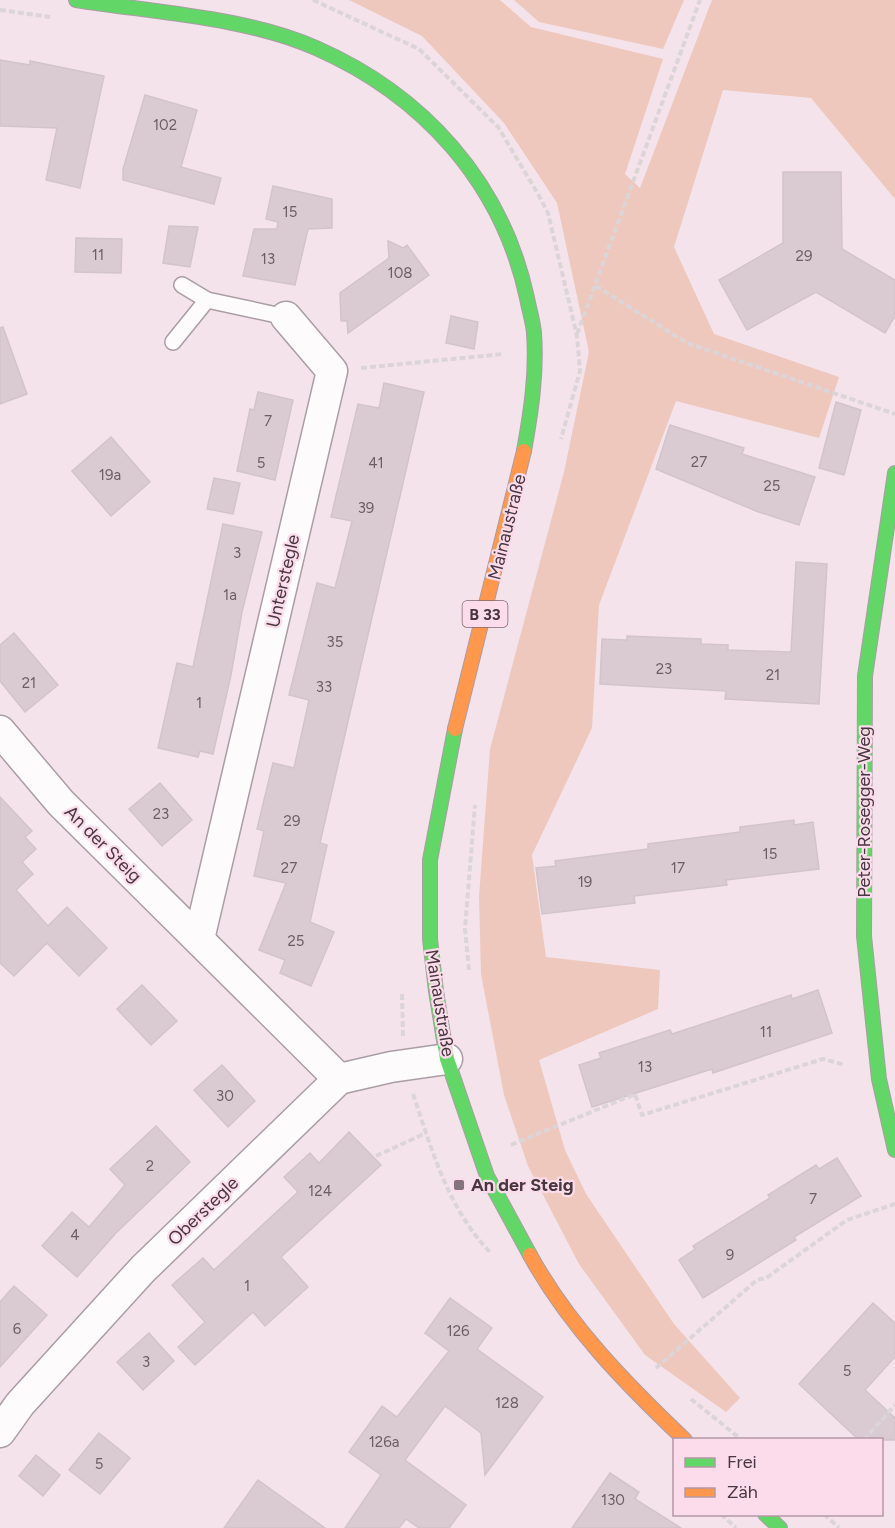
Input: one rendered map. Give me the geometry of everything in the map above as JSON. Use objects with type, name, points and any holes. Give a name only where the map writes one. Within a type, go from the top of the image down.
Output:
[{"type":"main road","name":"Mainaustraße","points":[[76,0],[244,26],[315,47],[380,81],[441,132],[487,190],[519,261],[534,332],[534,392],[521,471],[459,705],[430,860],[430,939],[435,991],[447,1059],[487,1176],[548,1287],[621,1379],[683,1438]]},
{"type":"main road","name":"Peter-Rosegger-Weg","points":[[895,473],[865,676],[864,936],[879,1079],[895,1150]]},
{"type":"main road","points":[[766,1516],[780,1528]]},
{"type":"street","points":[[285,318],[332,371]]},
{"type":"street","name":"Unterstegle","points":[[199,939],[332,371]]},
{"type":"street","name":"An der Steig","points":[[0,731],[61,803],[339,1079]]},
{"type":"street","points":[[339,1079],[403,1065],[447,1059]]},
{"type":"street","name":"Oberstegle","points":[[0,1432],[20,1404],[143,1269],[339,1079]]},
{"type":"lane","points":[[182,285],[207,300],[285,318]]},
{"type":"lane","points":[[173,342],[207,300]]},
{"type":"path","points":[[313,0],[419,49],[498,127],[548,213],[577,336],[580,371],[560,445]]},
{"type":"path","points":[[577,336],[700,0]]},
{"type":"path","points":[[0,10],[58,18]]},
{"type":"path","points":[[596,286],[687,343],[895,414]]},
{"type":"path","points":[[503,344],[503,365]]},
{"type":"path","points":[[332,371],[504,354]]},
{"type":"path","points":[[469,976],[465,929],[476,802]]},
{"type":"path","points":[[402,983],[403,1065],[448,1191],[471,1233],[492,1254]]},
{"type":"path","points":[[511,1145],[635,1094],[642,1115],[823,1059],[837,1061],[879,1079]]},
{"type":"path","points":[[376,1156],[426,1133]]},
{"type":"path","points":[[507,1134],[514,1154]]},
{"type":"path","points":[[659,1376],[653,1371],[757,1280],[766,1278],[847,1220],[895,1204]]},
{"type":"path","points":[[684,1394],[739,1438]]},
{"type":"path","points":[[866,1438],[895,1405]]},
{"type":"path","points":[[722,1516],[736,1528]]},
{"type":"path","points":[[825,1516],[839,1528]]},
{"type":"shaded area","points":[[349,0],[500,0],[531,27],[663,59],[625,174],[640,188],[712,0],[895,0],[895,199],[811,98],[723,90],[674,247],[714,334],[839,377],[819,438],[676,401],[599,605],[592,728],[532,855],[546,957],[660,970],[658,1009],[539,1060],[565,1150],[586,1194],[674,1324],[740,1398],[726,1412],[645,1355],[579,1264],[528,1166],[504,1095],[481,974],[479,897],[490,749],[564,472],[589,352],[557,203],[504,123],[422,36]]},
{"type":"shaded area","points":[[514,0],[684,0],[663,49],[539,22]]},
{"type":"building","points":[[0,60],[30,65],[30,61],[104,76],[80,188],[46,180],[57,128],[0,126]]},
{"type":"building","points":[[145,95],[197,110],[181,167],[221,178],[214,204],[123,180],[123,169]]},
{"type":"building","points":[[783,172],[841,172],[842,249],[895,280],[895,316],[885,333],[816,292],[747,330],[719,280],[783,243]]},
{"type":"building","points":[[273,186],[332,199],[332,228],[308,229],[295,285],[243,276],[254,229],[277,229],[278,222],[266,219]]},
{"type":"building","points":[[169,226],[198,227],[190,267],[163,263]]},
{"type":"building","points":[[76,238],[122,239],[121,273],[75,272]]},
{"type":"building","points":[[388,241],[403,248],[407,245],[429,275],[348,333],[347,321],[341,321],[340,293],[389,258]]},
{"type":"building","points":[[451,316],[478,322],[474,349],[446,343]]},
{"type":"building","points":[[3,327],[27,394],[0,404],[0,328]]},
{"type":"building","points":[[384,383],[424,392],[320,843],[327,845],[310,922],[334,932],[311,986],[280,973],[285,960],[259,950],[286,883],[254,876],[264,831],[257,829],[273,763],[294,768],[309,700],[289,695],[317,583],[335,588],[352,521],[331,517],[358,404],[379,408]]},
{"type":"building","points":[[258,392],[293,400],[275,480],[237,471],[250,409],[254,410]]},
{"type":"building","points":[[836,402],[861,410],[844,475],[819,468]]},
{"type":"building","points":[[670,425],[744,448],[742,454],[815,477],[799,525],[756,511],[656,469]]},
{"type":"building","points":[[111,437],[150,482],[111,516],[72,471]]},
{"type":"building","points":[[214,478],[240,483],[233,514],[207,509]]},
{"type":"building","points":[[223,524],[262,532],[242,612],[231,675],[213,754],[200,751],[198,757],[158,748],[177,663],[193,667]]},
{"type":"building","points":[[796,562],[827,564],[819,704],[725,699],[726,691],[600,684],[602,639],[627,640],[627,636],[701,639],[701,644],[728,645],[728,650],[791,652]]},
{"type":"building","points":[[14,633],[58,685],[25,712],[0,681],[0,645]]},
{"type":"building","points":[[160,783],[192,820],[162,846],[129,809]]},
{"type":"building","points":[[0,797],[32,831],[25,837],[36,849],[22,862],[33,874],[16,890],[48,926],[67,907],[107,948],[79,976],[47,943],[14,976],[0,963]]},
{"type":"building","points":[[794,820],[794,825],[813,822],[819,869],[726,880],[727,885],[634,896],[635,903],[542,914],[536,868],[556,866],[555,861],[648,849],[648,844],[740,832],[740,827]]},
{"type":"building","points":[[142,985],[177,1021],[151,1045],[117,1009]]},
{"type":"building","points":[[818,990],[832,1033],[713,1073],[712,1069],[592,1107],[579,1065],[601,1058],[599,1053],[670,1030],[672,1034],[791,995],[792,999]]},
{"type":"building","points":[[222,1065],[255,1101],[228,1127],[194,1090]]},
{"type":"building","points":[[156,1126],[190,1162],[116,1233],[77,1277],[42,1246],[72,1212],[89,1227],[125,1185],[110,1169]]},
{"type":"building","points":[[349,1132],[381,1165],[281,1257],[308,1287],[265,1326],[253,1312],[195,1365],[178,1347],[205,1322],[172,1285],[203,1258],[214,1270],[298,1192],[284,1177],[310,1153],[319,1163]]},
{"type":"building","points":[[837,1158],[861,1196],[794,1237],[796,1240],[703,1298],[679,1260],[695,1249],[693,1246],[770,1198],[768,1195],[816,1165],[819,1169]]},
{"type":"building","points":[[14,1286],[47,1315],[0,1367],[0,1302]]},
{"type":"building","points":[[450,1298],[492,1328],[477,1349],[543,1397],[485,1475],[481,1433],[445,1406],[405,1460],[466,1505],[449,1528],[419,1528],[406,1519],[399,1528],[345,1528],[381,1475],[349,1452],[382,1406],[397,1417],[449,1351],[425,1333]]},
{"type":"building","points":[[873,1303],[895,1323],[895,1357],[865,1390],[895,1418],[895,1440],[857,1438],[799,1384]]},
{"type":"building","points":[[149,1333],[174,1361],[143,1390],[117,1362]]},
{"type":"building","points":[[99,1433],[130,1458],[100,1494],[69,1470]]},
{"type":"building","points":[[36,1455],[60,1475],[43,1496],[19,1476]]},
{"type":"building","points":[[610,1473],[639,1492],[635,1499],[681,1528],[572,1528]]},
{"type":"building","points":[[258,1480],[325,1528],[224,1528]]},
{"type":"traffic: fast","points":[[76,0],[230,22],[289,38],[355,67],[391,91],[423,117],[452,147],[477,180],[499,217],[515,256],[532,320],[535,348],[533,392],[524,451]]},
{"type":"traffic: fast","points":[[895,473],[865,676],[864,936],[879,1079],[895,1150]]},
{"type":"traffic: fast","points":[[455,729],[430,860],[430,939],[436,991],[447,1059],[487,1176],[530,1255]]},
{"type":"traffic: fast","points":[[767,1516],[780,1528]]},
{"type":"traffic: slow","points":[[455,729],[524,451]]},
{"type":"traffic: slow","points":[[530,1255],[562,1306],[600,1353],[683,1438]]},
{"type":"place","name":"An der Steig","points":[[459,1185]]}]
